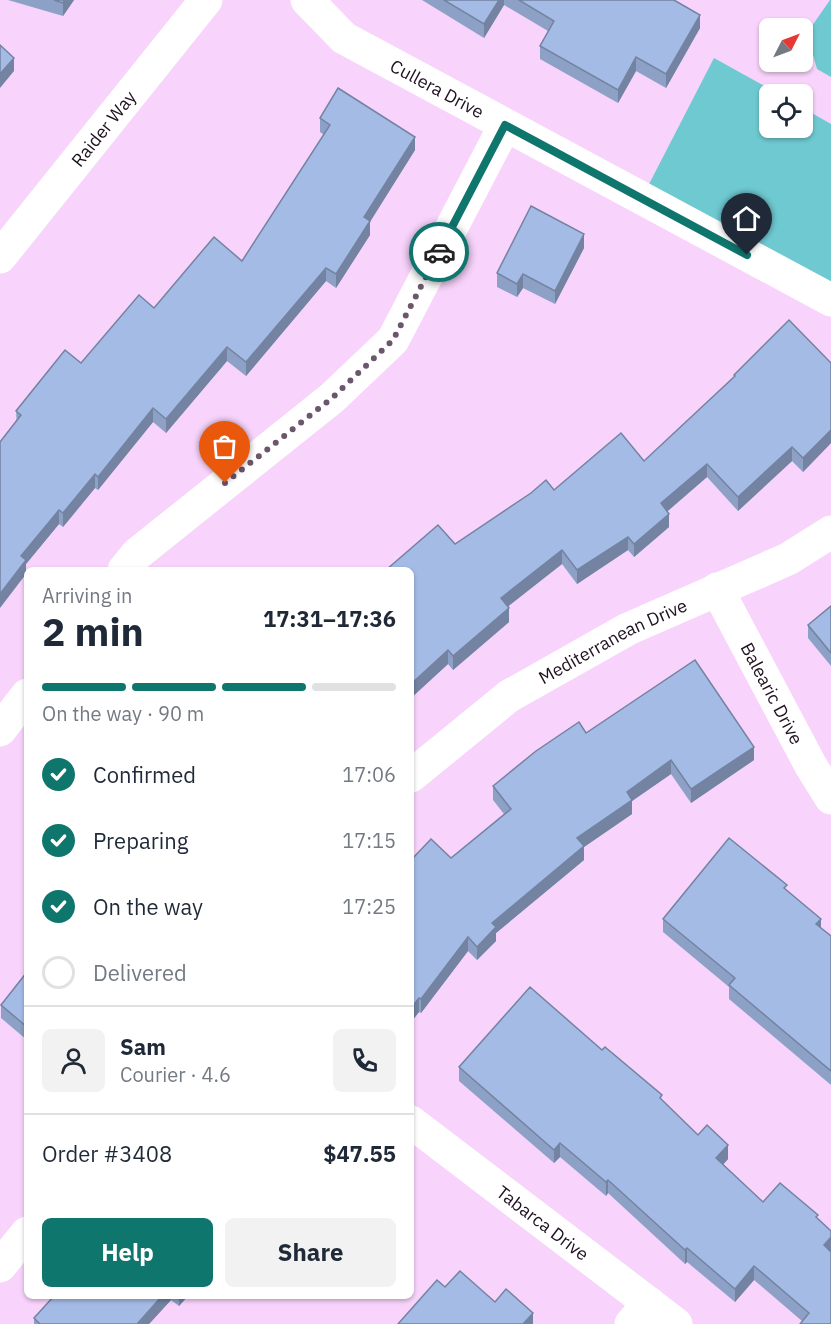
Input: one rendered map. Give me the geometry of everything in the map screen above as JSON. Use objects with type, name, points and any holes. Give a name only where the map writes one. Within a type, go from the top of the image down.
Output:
[{"type":"street","name":"Raider Way","points":[[0,257],[206,0]]},
{"type":"street","name":"Cullera Drive","points":[[308,0],[344,38],[831,300]]},
{"type":"street","points":[[126,567],[136,554],[332,398],[393,340],[505,125]]},
{"type":"street","name":"Mediterranean Drive","points":[[414,774],[510,696],[628,628],[788,559],[831,532]]},
{"type":"street","name":"Balearic Drive","points":[[717,588],[811,765],[831,798]]},
{"type":"street","points":[[0,730],[24,699]]},
{"type":"street","name":"Tabarca Drive","points":[[414,1125],[640,1314],[676,1324]]},
{"type":"street","points":[[0,1266],[24,1237]]},
{"type":"shaded area","points":[[831,0],[831,77],[817,69],[813,55],[813,24]]},
{"type":"shaded area","points":[[714,58],[761,84],[759,84],[759,138],[813,138],[813,114],[831,124],[831,284],[647,188]]},
{"type":"building","points":[[444,0],[499,0],[484,24]]},
{"type":"building","points":[[519,0],[674,0],[700,15],[666,74],[636,57],[618,90],[540,46],[554,21]]},
{"type":"building","points":[[0,45],[14,58],[0,74]]},
{"type":"building","points":[[338,88],[415,137],[364,217],[370,221],[336,274],[326,268],[246,362],[227,347],[166,419],[153,408],[98,477],[95,474],[63,513],[59,510],[21,556],[26,560],[0,594],[0,442],[21,415],[16,411],[65,350],[81,363],[139,295],[154,308],[214,237],[242,261],[330,125],[320,118]]},
{"type":"building","points":[[531,206],[584,234],[555,291],[523,274],[517,284],[497,273]]},
{"type":"building","points":[[789,320],[831,363],[831,430],[803,458],[792,447],[738,497],[707,464],[661,503],[669,514],[634,544],[628,537],[577,570],[562,550],[501,598],[509,608],[453,656],[448,650],[414,681],[414,567],[389,567],[438,525],[455,544],[531,493],[546,480],[554,490],[621,433],[644,461]]},
{"type":"building","points":[[831,606],[831,653],[808,625]]},
{"type":"building","points":[[695,660],[754,747],[691,789],[671,760],[627,792],[632,800],[577,838],[584,846],[492,923],[496,927],[477,947],[468,937],[421,999],[419,998],[414,1004],[414,857],[431,839],[451,858],[511,809],[493,786],[536,751],[579,722],[586,733]]},
{"type":"building","points":[[729,838],[787,885],[784,888],[821,919],[816,924],[831,936],[831,1071],[729,985],[735,978],[663,919]]},
{"type":"building","points":[[24,976],[24,1024],[1,1005]]},
{"type":"building","points":[[530,987],[602,1050],[605,1047],[662,1095],[660,1098],[698,1135],[707,1125],[728,1145],[716,1158],[763,1202],[780,1183],[818,1215],[816,1217],[831,1231],[831,1237],[824,1245],[831,1252],[831,1324],[800,1324],[809,1313],[754,1266],[735,1289],[687,1248],[685,1250],[608,1180],[606,1182],[560,1143],[554,1150],[459,1067]]},
{"type":"building","points":[[460,1271],[495,1302],[506,1289],[533,1313],[523,1324],[398,1324],[437,1280],[445,1287]]},
{"type":"building","points":[[51,1299],[159,1299],[139,1324],[40,1324],[34,1318]]},
{"type":"way so far","points":[[225,483],[332,398],[393,340],[439,252]]},
{"type":"route","points":[[439,252],[505,125],[747,255]]}]
